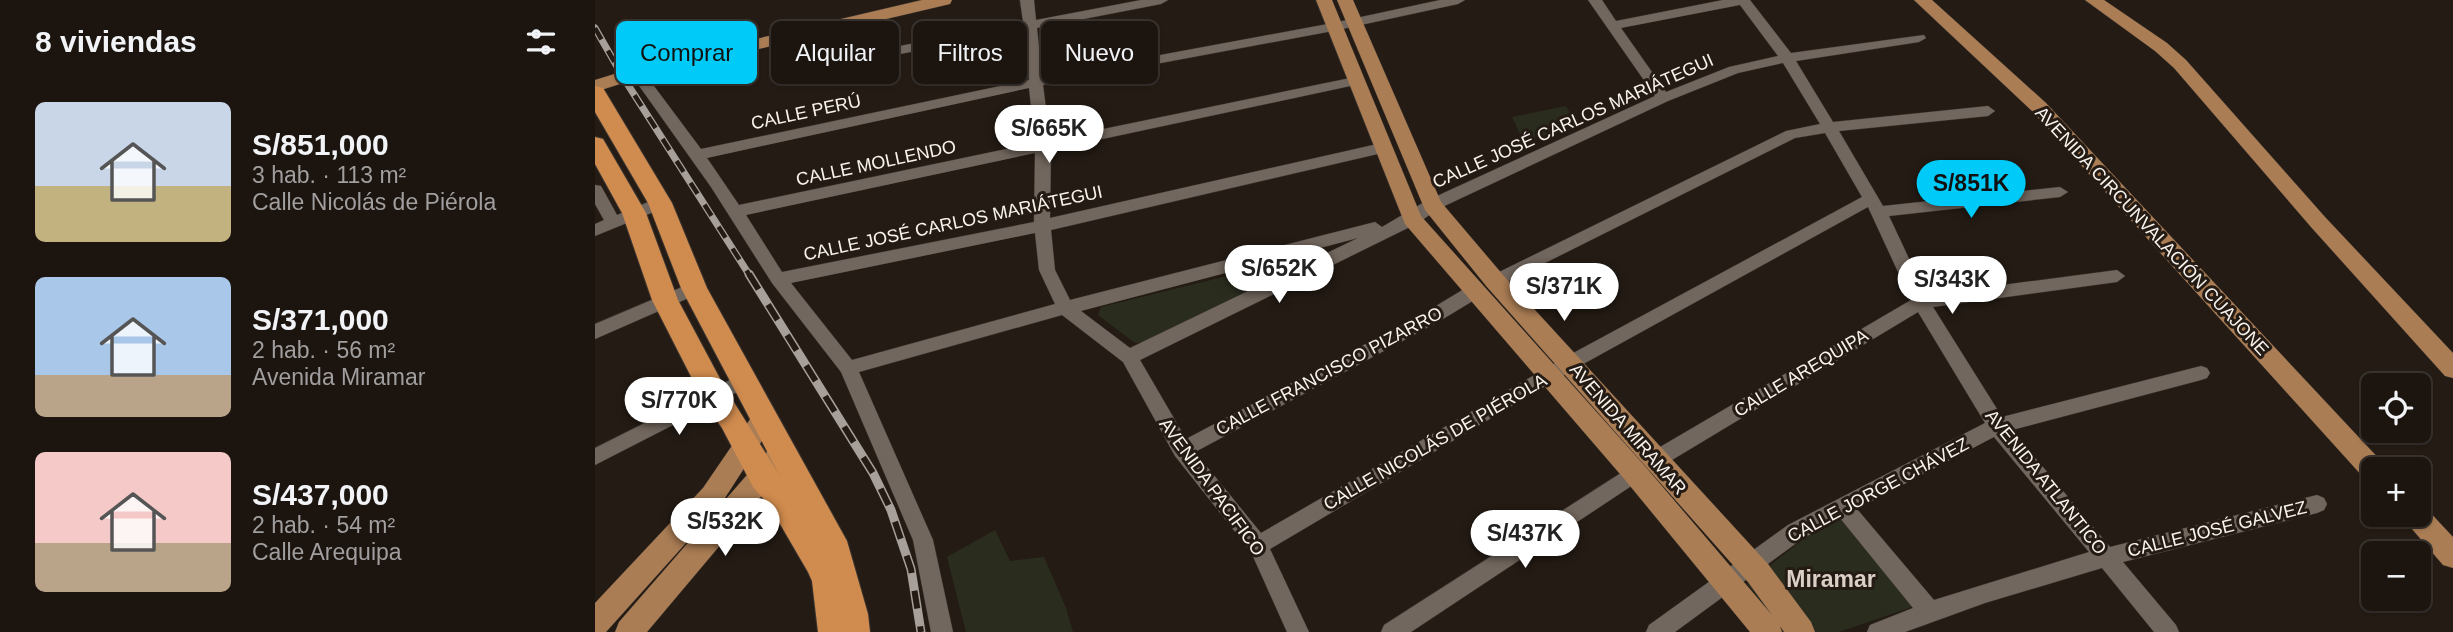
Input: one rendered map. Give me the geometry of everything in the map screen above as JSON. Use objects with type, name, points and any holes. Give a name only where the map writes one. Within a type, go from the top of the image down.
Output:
[{"type":"highway","points":[[595,93],[665,300],[715,396],[763,478],[793,517],[828,581],[834,632]]},
{"type":"highway","points":[[595,144],[635,213],[694,288],[836,551],[854,632]]},
{"type":"main road","points":[[757,44],[944,0]]},
{"type":"main road","name":"AVENIDA MIRAMAR","points":[[1324,0],[1344,16],[1432,205],[1548,377],[1635,473],[1768,632]]},
{"type":"main road","name":"AVENIDA CIRCUNVALACIÓN CUAJONE","points":[[1922,0],[2039,107],[2361,457]]},
{"type":"main road","points":[[2094,0],[2161,47],[2180,64],[2318,222],[2453,369]]},
{"type":"main road","name":"AVENIDA MIRAMAR","points":[[1344,16],[1355,81],[1412,219],[1570,363],[1750,566],[1801,632]]},
{"type":"main road","points":[[595,86],[616,80]]},
{"type":"main road","points":[[595,623],[712,496],[764,419]]},
{"type":"main road","points":[[629,632],[782,453]]},
{"type":"main road","points":[[2426,527],[2453,556]]},
{"type":"street","name":"AVENIDA PACIFICO","points":[[1027,0],[1044,148],[1042,226],[1047,270],[1065,308],[1129,357],[1182,450],[1258,545],[1298,632]]},
{"type":"street","points":[[899,50],[1030,24],[1091,6],[1161,0]]},
{"type":"street","name":"CALLE PERÚ","points":[[698,155],[1344,16],[1458,0]]},
{"type":"street","points":[[1595,0],[1663,98]]},
{"type":"street","points":[[1613,26],[1743,0]]},
{"type":"street","name":"AVENIDA ATLANTICO","points":[[1743,0],[1787,58],[1829,127],[1875,205],[1921,302],[1997,426],[2168,632]]},
{"type":"street","name":"CALLE JOSÉ CARLOS MARIÁTEGUI","points":[[1412,219],[1432,205],[1663,98],[1734,70],[1787,58],[1919,38]]},
{"type":"street","name":"CALLE MOLLENDO","points":[[734,212],[1355,81]]},
{"type":"street","points":[[645,84],[698,155],[778,279],[848,368],[923,540],[942,632]]},
{"type":"street","name":"CALLE FRANCISCO PIZARRO","points":[[1182,450],[1485,286],[1791,134],[1829,127],[1988,111]]},
{"type":"street","name":"CALLE JOSÉ CARLOS MARIÁTEGUI","points":[[778,279],[1042,226],[1382,148]]},
{"type":"street","points":[[595,190],[635,213]]},
{"type":"street","name":"CALLE NICOLÁS DE PIÉROLA","points":[[1258,545],[1570,363],[1875,205],[2060,192]]},
{"type":"street","points":[[595,230],[635,213]]},
{"type":"street","points":[[848,368],[1065,308],[1412,219]]},
{"type":"street","points":[[1129,357],[1412,219]]},
{"type":"street","name":"CALLE AREQUIPA","points":[[1655,460],[1921,302],[2117,276]]},
{"type":"street","points":[[595,332],[694,288]]},
{"type":"street","name":"CALLE JORGE CHÁVEZ","points":[[1657,632],[1795,532],[1997,426],[2201,373]]},
{"type":"street","points":[[595,457],[744,380]]},
{"type":"street","points":[[1392,632],[1635,473]]},
{"type":"street","name":"CALLE JOSÉ GALVEZ","points":[[1878,632],[1929,611],[2107,556],[2317,504]]},
{"type":"street","points":[[1844,508],[1929,611]]},
{"type":"green space","points":[[1566,106],[1579,128],[1523,140],[1512,117]]},
{"type":"green space","points":[[1309,256],[1310,264],[1151,342],[1135,343],[1098,315],[1101,307]]},
{"type":"green space","points":[[1833,515],[1843,516],[1915,606],[1839,632],[1784,632],[1747,584]]},
{"type":"green space","points":[[995,530],[1010,561],[1044,557],[1066,608],[1073,632],[966,632],[947,557]]},
{"type":"railway","points":[[595,28],[623,77],[750,276]]},
{"type":"railway","points":[[749,274],[873,473],[891,510],[911,569],[921,632]]},
{"type":"district","name":"Miramar","points":[[1831,579]]}]
